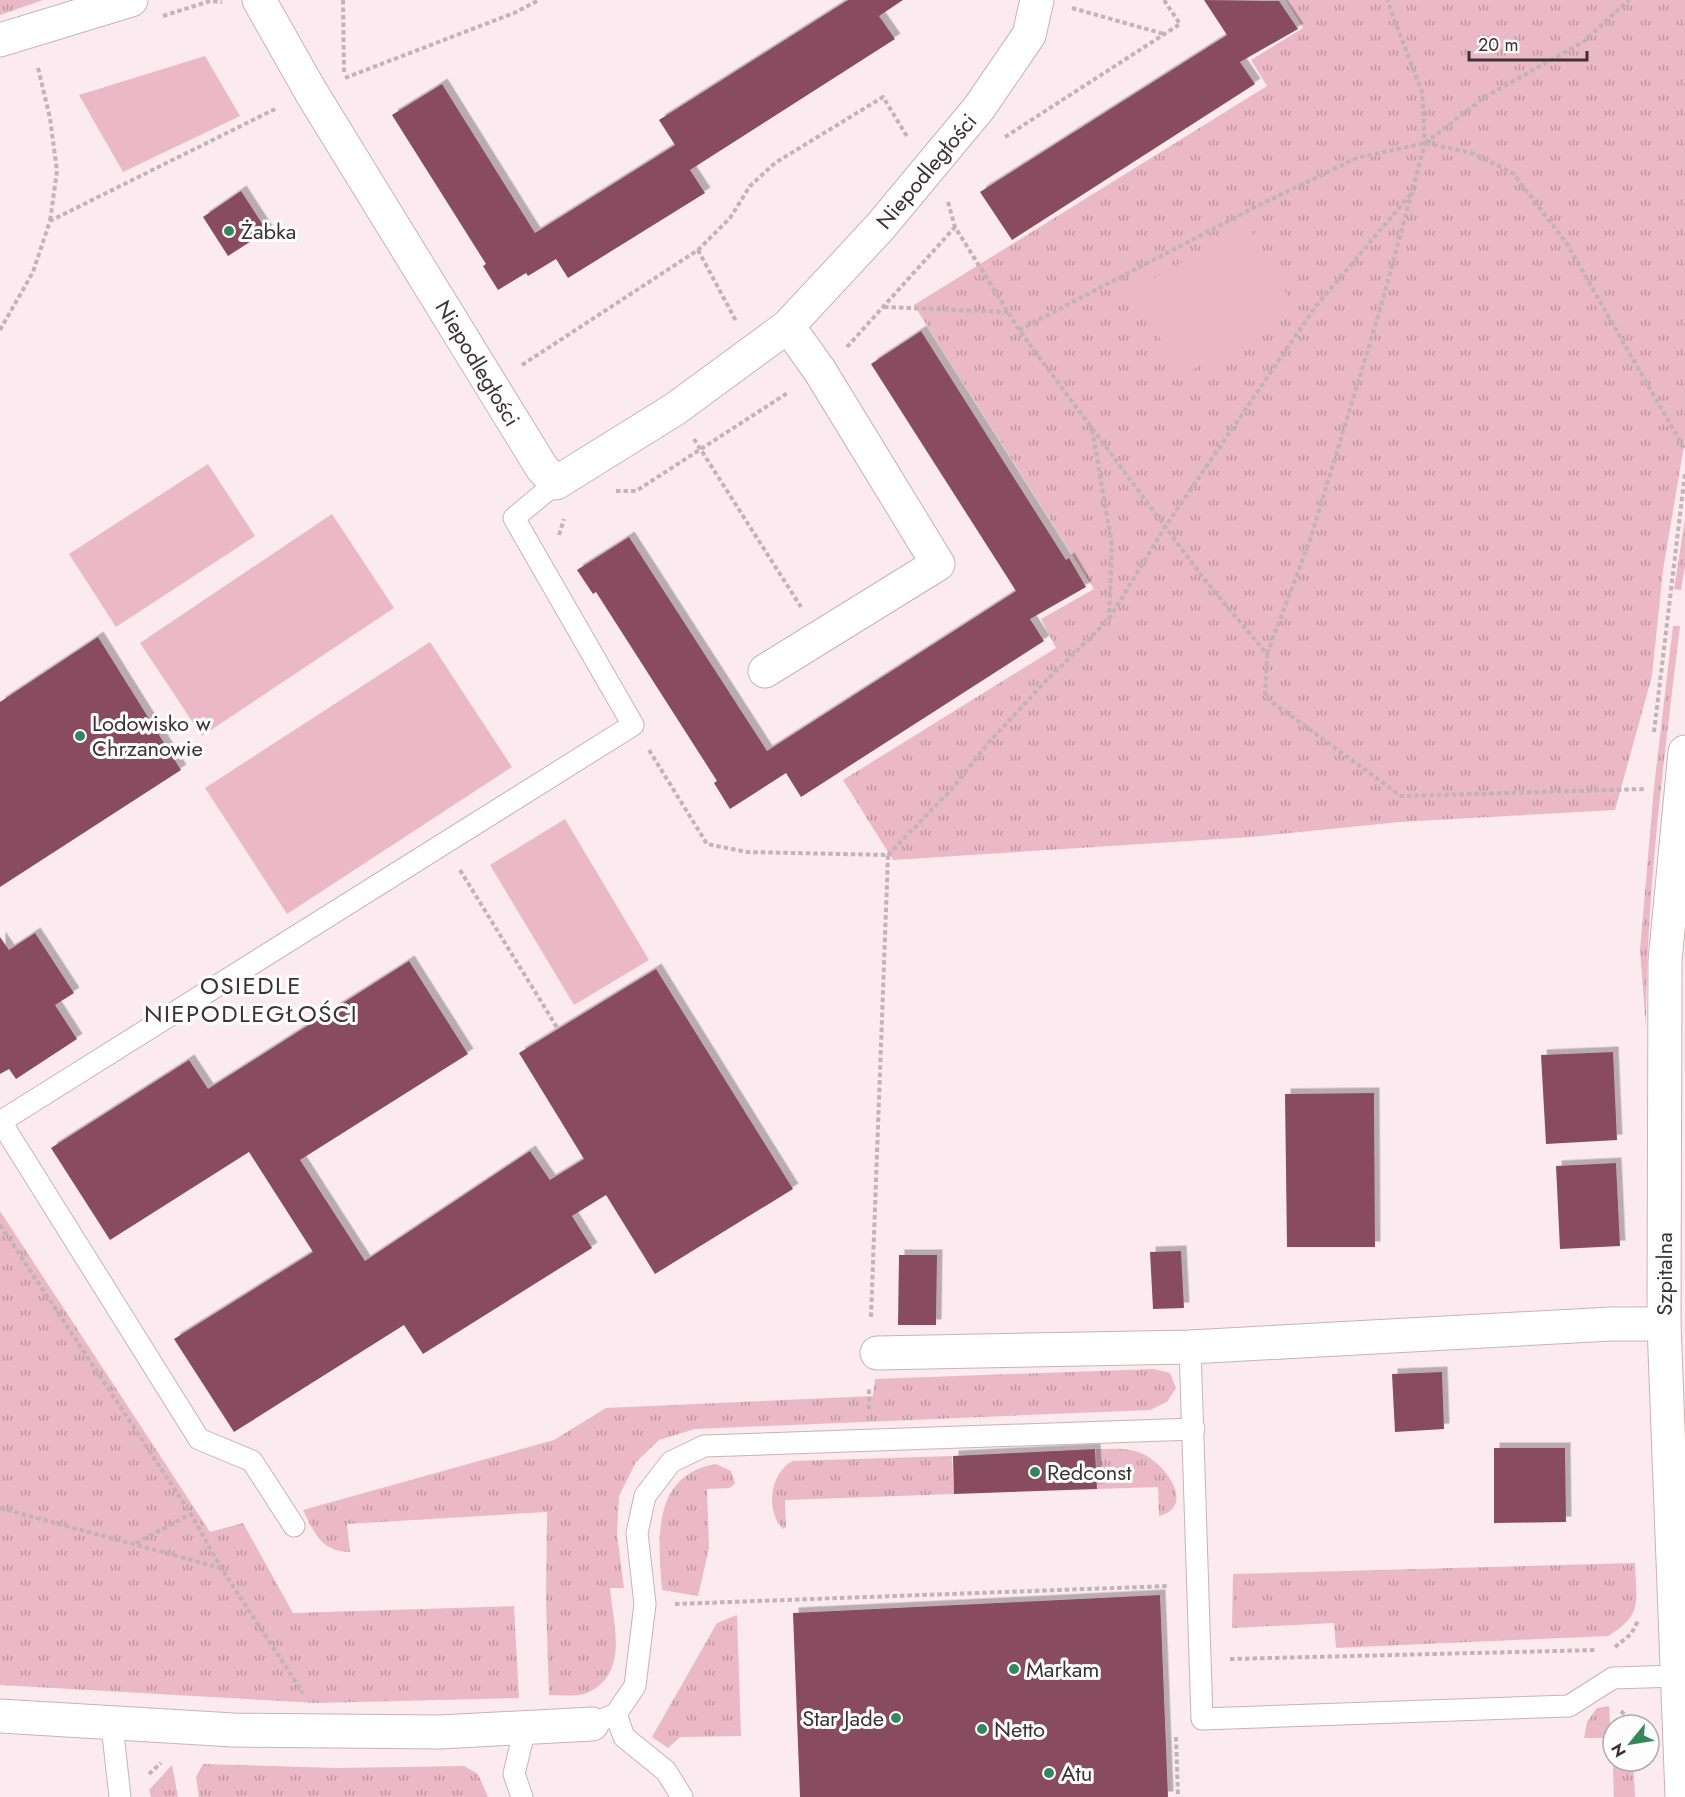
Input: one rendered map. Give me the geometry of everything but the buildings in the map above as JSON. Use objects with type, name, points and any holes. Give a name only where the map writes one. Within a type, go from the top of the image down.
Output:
[{"type":"street","points":[[13,36],[131,0]]},
{"type":"street","name":"Niepodległości","points":[[259,0],[311,92],[542,468],[556,483],[675,409],[753,354],[788,326],[880,227],[978,108],[1051,3]]},
{"type":"street","points":[[765,671],[938,564],[820,372],[788,326]]},
{"type":"street","name":"Szpitalna","points":[[1682,1797],[1664,1324],[1665,961],[1685,752]]},
{"type":"street","points":[[873,1353],[1190,1347],[1611,1324],[1664,1324]]},
{"type":"street","points":[[0,1716],[112,1725],[233,1730],[440,1732],[525,1728],[604,1719]]},
{"type":"lane","points":[[294,1526],[252,1461],[199,1439],[1,1122],[633,725],[514,518],[556,483]]},
{"type":"lane","points":[[1190,1347],[1202,1719],[1569,1706],[1613,1678],[1678,1676]]},
{"type":"lane","points":[[682,1797],[666,1771],[604,1719],[635,1686],[645,1604],[637,1533],[645,1496],[671,1462],[704,1446],[1194,1429]]},
{"type":"lane","points":[[112,1725],[120,1797]]},
{"type":"lane","points":[[522,1797],[514,1774],[525,1728]]},
{"type":"path","points":[[343,0],[344,78]]},
{"type":"path","points":[[338,81],[514,13],[539,0]]},
{"type":"path","points":[[994,133],[1004,138],[1180,24],[1164,0]]},
{"type":"path","points":[[1387,0],[1422,92],[1425,143],[1380,310],[1310,540],[1267,654],[1265,696],[1401,795],[1648,789]]},
{"type":"path","points":[[1425,143],[1485,97],[1583,42],[1629,0]]},
{"type":"path","points":[[1051,3],[1164,34]]},
{"type":"path","points":[[0,330],[33,272],[50,221],[57,171],[50,118],[13,36]]},
{"type":"path","points":[[521,366],[698,250],[730,218],[750,186],[775,163],[883,96],[910,140],[939,154]]},
{"type":"path","points":[[50,221],[281,106]]},
{"type":"path","points":[[1019,330],[1253,208],[1357,158],[1425,143],[1472,153],[1512,173],[1568,244],[1685,450]]},
{"type":"path","points":[[869,1440],[888,855],[950,791],[1013,716],[1109,619],[1165,526],[1316,306],[1411,194]]},
{"type":"path","points":[[948,200],[955,227],[1019,330],[1165,526],[1267,654]]},
{"type":"path","points":[[609,491],[636,491],[836,360],[955,227]]},
{"type":"path","points":[[698,250],[753,354]]},
{"type":"path","points":[[883,308],[1008,312]]},
{"type":"path","points":[[675,409],[820,638]]},
{"type":"path","points":[[1092,428],[1112,545],[1109,619]]},
{"type":"path","points":[[547,579],[564,518],[573,512]]},
{"type":"path","points":[[633,725],[707,844],[747,852],[888,855]]},
{"type":"path","points":[[444,844],[558,1029]]},
{"type":"path","points":[[0,1226],[191,1514],[221,1568],[307,1699]]},
{"type":"path","points":[[0,1508],[136,1543],[221,1568]]},
{"type":"path","points":[[136,1543],[191,1514]]},
{"type":"path","points":[[674,1604],[1171,1586],[1172,1596]]},
{"type":"path","points":[[1200,1660],[1600,1650]]},
{"type":"path","points":[[1176,1729],[1178,1797]]},
{"type":"green space","points":[[0,0],[43,0],[0,15]]},
{"type":"green space","points":[[1286,0],[1685,0],[1685,440],[1663,570],[1652,676],[1615,810],[1400,822],[1251,837],[893,860],[843,780],[1056,648],[1041,619],[1094,589],[914,305],[1267,86],[1251,60],[1303,28]]},
{"type":"green space","points":[[205,56],[240,116],[123,172],[79,95]]},
{"type":"green space","points":[[1248,225],[1296,311],[1181,376],[1133,290]]},
{"type":"green space","points":[[208,464],[255,536],[116,627],[69,554]]},
{"type":"green space","points":[[332,514],[394,608],[202,736],[140,643]]},
{"type":"green space","points":[[1685,519],[1685,566],[1681,590],[1674,589]]},
{"type":"green space","points":[[1673,626],[1680,626],[1662,776],[1653,877],[1646,1028],[1640,950],[1654,787]]},
{"type":"green space","points":[[430,642],[512,767],[287,914],[205,788]]},
{"type":"green space","points":[[565,819],[649,960],[574,1005],[490,865]]},
{"type":"green space","points":[[0,1211],[210,1532],[243,1523],[293,1613],[514,1606],[519,1698],[316,1703],[0,1685]]},
{"type":"green space","points":[[1154,1369],[1170,1373],[1176,1388],[1167,1402],[1150,1410],[695,1429],[659,1440],[636,1462],[619,1496],[617,1534],[624,1588],[610,1588],[616,1647],[614,1661],[609,1673],[600,1684],[587,1693],[578,1695],[549,1695],[546,1601],[547,1512],[347,1524],[350,1552],[332,1549],[320,1540],[303,1510],[554,1440],[606,1408],[873,1396],[875,1379]]},
{"type":"green space","points":[[1096,1449],[1132,1450],[1152,1459],[1168,1475],[1174,1485],[1176,1504],[1170,1511],[1159,1516],[1158,1487],[1097,1489]]},
{"type":"green space","points":[[952,1456],[954,1494],[785,1500],[786,1527],[783,1529],[777,1521],[772,1502],[775,1483],[785,1466],[793,1461]]},
{"type":"green space","points":[[716,1464],[731,1471],[735,1483],[730,1488],[707,1489],[709,1548],[698,1596],[662,1590],[660,1531],[663,1512],[669,1496],[680,1481],[695,1471]]},
{"type":"green space","points":[[1635,1563],[1636,1597],[1633,1613],[1628,1621],[1608,1636],[1336,1648],[1334,1623],[1232,1628],[1233,1574]]},
{"type":"green space","points":[[737,1615],[741,1736],[680,1737],[668,1748],[652,1737],[717,1623]]},
{"type":"green space","points":[[1609,1706],[1609,1713],[1601,1713],[1601,1738],[1584,1738],[1587,1722],[1597,1708]]},
{"type":"green space","points":[[203,1764],[337,1768],[464,1766],[478,1774],[488,1797],[199,1797],[196,1777]]},
{"type":"green space","points":[[172,1765],[178,1797],[151,1797],[149,1790]]},
{"type":"green space","points":[[1613,1773],[1634,1773],[1635,1797],[1614,1797]]},
{"type":"place","name":"Żabka","points":[[229,231]]},
{"type":"place","name":"Lodowisko w Chrzanowie","points":[[80,736]]},
{"type":"place","name":"Redconst","points":[[1035,1472]]},
{"type":"place","name":"Markam","points":[[1014,1669]]},
{"type":"place","name":"Star Jade","points":[[896,1718]]},
{"type":"place","name":"Netto","points":[[982,1729]]},
{"type":"place","name":"Atu","points":[[1049,1773]]},
{"type":"district","name":"OSIEDLE NIEPODLEGŁOŚCI","points":[[251,999]]}]
